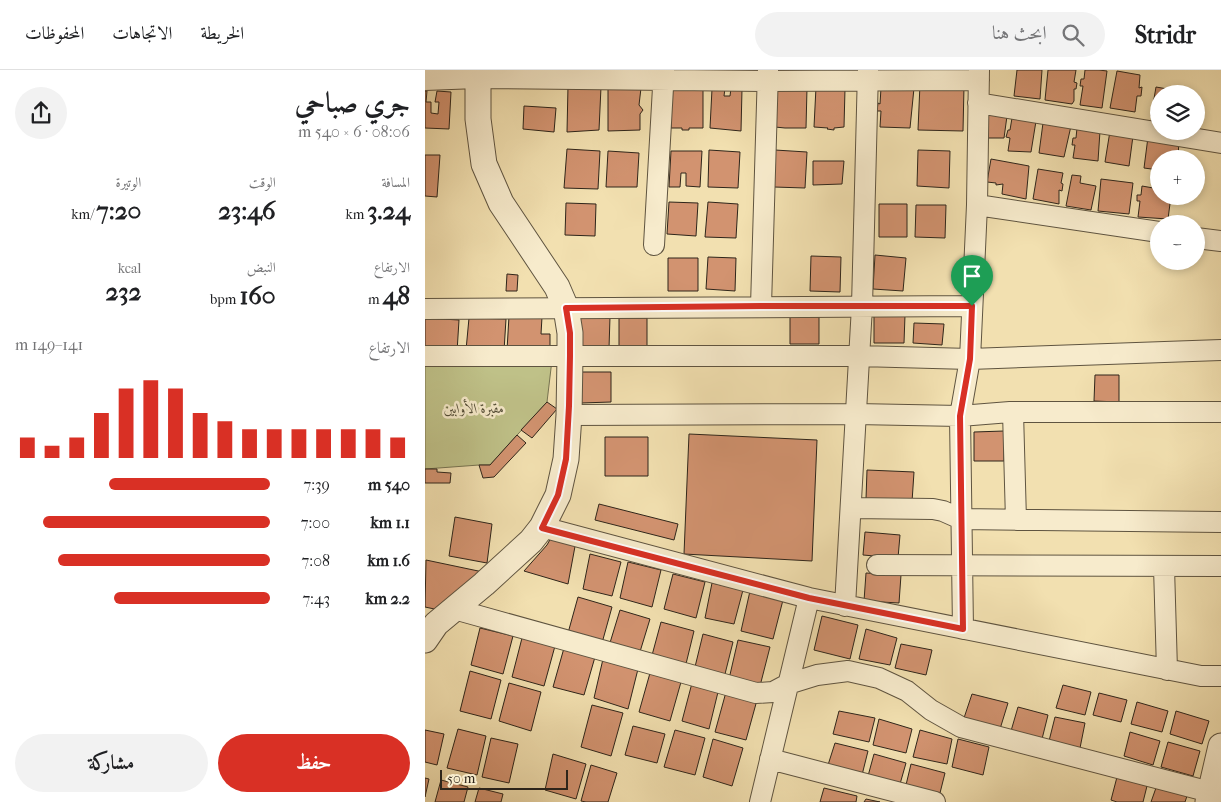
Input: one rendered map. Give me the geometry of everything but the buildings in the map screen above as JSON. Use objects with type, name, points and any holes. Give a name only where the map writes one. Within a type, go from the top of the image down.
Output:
[{"type":"street","points":[[435,624],[484,584],[531,541],[542,528],[558,495],[566,459],[569,415],[570,333],[566,308],[557,287],[501,203],[484,164],[478,120],[477,74]]},
{"type":"street","points":[[425,80],[477,74],[979,75],[977,205],[970,359],[960,416],[963,629]]},
{"type":"street","points":[[654,245],[664,75]]},
{"type":"street","points":[[761,306],[768,75]]},
{"type":"street","points":[[845,606],[862,306],[868,75]]},
{"type":"street","points":[[978,103],[1221,143]]},
{"type":"street","points":[[977,205],[1150,231]]},
{"type":"street","points":[[1205,239],[1221,241]]},
{"type":"street","points":[[425,309],[972,306]]},
{"type":"street","points":[[425,356],[859,356],[970,359],[1221,350]]},
{"type":"street","points":[[569,415],[856,414],[960,416],[1013,412],[1221,412]]},
{"type":"street","points":[[1013,412],[1016,520]]},
{"type":"street","points":[[851,508],[933,509],[961,519],[1221,522]]},
{"type":"street","points":[[542,528],[845,606],[1167,670],[1211,676],[1221,687]]},
{"type":"street","points":[[877,565],[1221,566]]},
{"type":"street","points":[[1164,567],[1167,670]]},
{"type":"street","points":[[760,802],[809,598]]},
{"type":"street","points":[[435,624],[756,693],[773,692],[788,684],[817,675],[848,671],[879,678],[907,691],[931,710],[961,727],[1209,797],[1221,746]]},
{"type":"street","points":[[770,759],[935,802]]},
{"type":"green space","name":"مقبرة الأوابين","points":[[425,359],[552,360],[547,402],[490,465],[425,469]]},
{"type":"route","points":[[972,306],[970,359],[960,416],[963,629],[809,598],[542,528],[558,495],[566,459],[570,333],[566,308],[972,306]]}]
